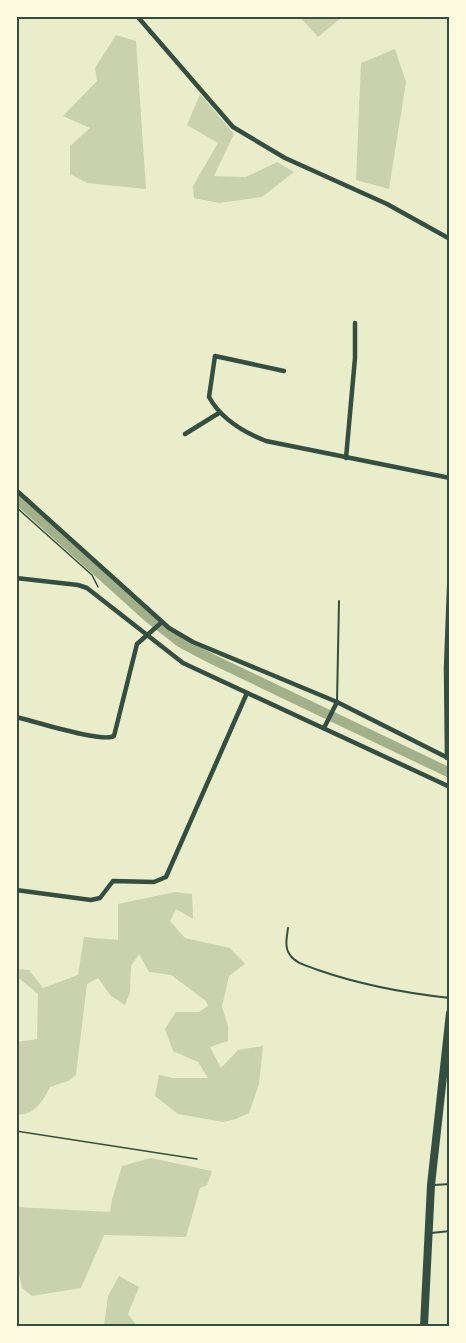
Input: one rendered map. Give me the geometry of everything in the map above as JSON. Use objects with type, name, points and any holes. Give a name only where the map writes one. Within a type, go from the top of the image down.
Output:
[{"type":"highway","points":[[424,1326],[431,1185],[450,1013]]},
{"type":"street","points":[[137,16],[233,128],[285,158],[387,204],[450,239]]},
{"type":"street","points":[[346,458],[355,358],[355,323]]},
{"type":"street","points":[[284,370],[215,356],[209,397],[219,413],[253,436],[266,441],[450,477]]},
{"type":"street","points":[[185,434],[219,413]]},
{"type":"street","points":[[16,490],[162,622],[193,642],[337,702],[448,759],[446,668],[450,563]]},
{"type":"street","points":[[16,578],[87,588],[183,663],[450,787]]},
{"type":"street","points":[[16,717],[96,737],[114,736],[137,644],[162,622]]},
{"type":"street","points":[[16,890],[91,900],[100,898],[113,881],[154,882],[166,877],[247,693]]},
{"type":"street","points":[[324,728],[337,702]]},
{"type":"lane","points":[[337,702],[339,601]]},
{"type":"lane","points":[[288,928],[286,945],[288,953],[296,961],[305,965],[340,978],[380,988],[450,998]]},
{"type":"lane","points":[[431,1185],[450,1184]]},
{"type":"lane","points":[[428,1233],[450,1231]]},
{"type":"path","points":[[16,507],[92,575],[105,601]]},
{"type":"path","points":[[16,1131],[197,1159]]},
{"type":"green space","points":[[299,16],[341,16],[342,17],[318,37]]},
{"type":"green space","points":[[116,35],[136,41],[146,189],[87,183],[70,174],[70,146],[90,128],[63,116],[97,81],[95,68]]},
{"type":"green space","points":[[395,49],[406,82],[389,189],[356,180],[361,63]]},
{"type":"green space","points":[[200,94],[234,134],[214,176],[246,177],[277,162],[294,172],[262,197],[219,203],[194,198],[193,186],[218,143],[187,125]]},
{"type":"green space","points":[[175,892],[192,894],[193,919],[176,909],[170,921],[185,938],[230,948],[245,964],[229,976],[222,1007],[228,1026],[228,1041],[210,1047],[221,1068],[238,1050],[263,1046],[259,1084],[249,1113],[223,1122],[178,1114],[155,1096],[159,1075],[173,1078],[208,1078],[198,1062],[173,1051],[165,1029],[176,1012],[199,1012],[208,1006],[206,1001],[171,975],[149,972],[139,954],[131,966],[130,992],[125,1005],[111,996],[98,978],[87,984],[76,1075],[68,1081],[50,1087],[45,1097],[33,1110],[17,1114],[17,1042],[37,1039],[38,994],[17,978],[17,969],[29,970],[43,988],[78,975],[84,937],[118,940],[118,904]]},
{"type":"green space","points":[[151,1158],[212,1171],[207,1185],[200,1188],[186,1237],[104,1235],[81,1288],[32,1296],[22,1288],[17,1265],[17,1207],[110,1212],[122,1166]]},
{"type":"green space","points":[[119,1276],[139,1287],[128,1314],[137,1326],[104,1326],[108,1296]]},
{"type":"waterway","points":[[16,498],[148,617],[180,642],[450,773]]}]
